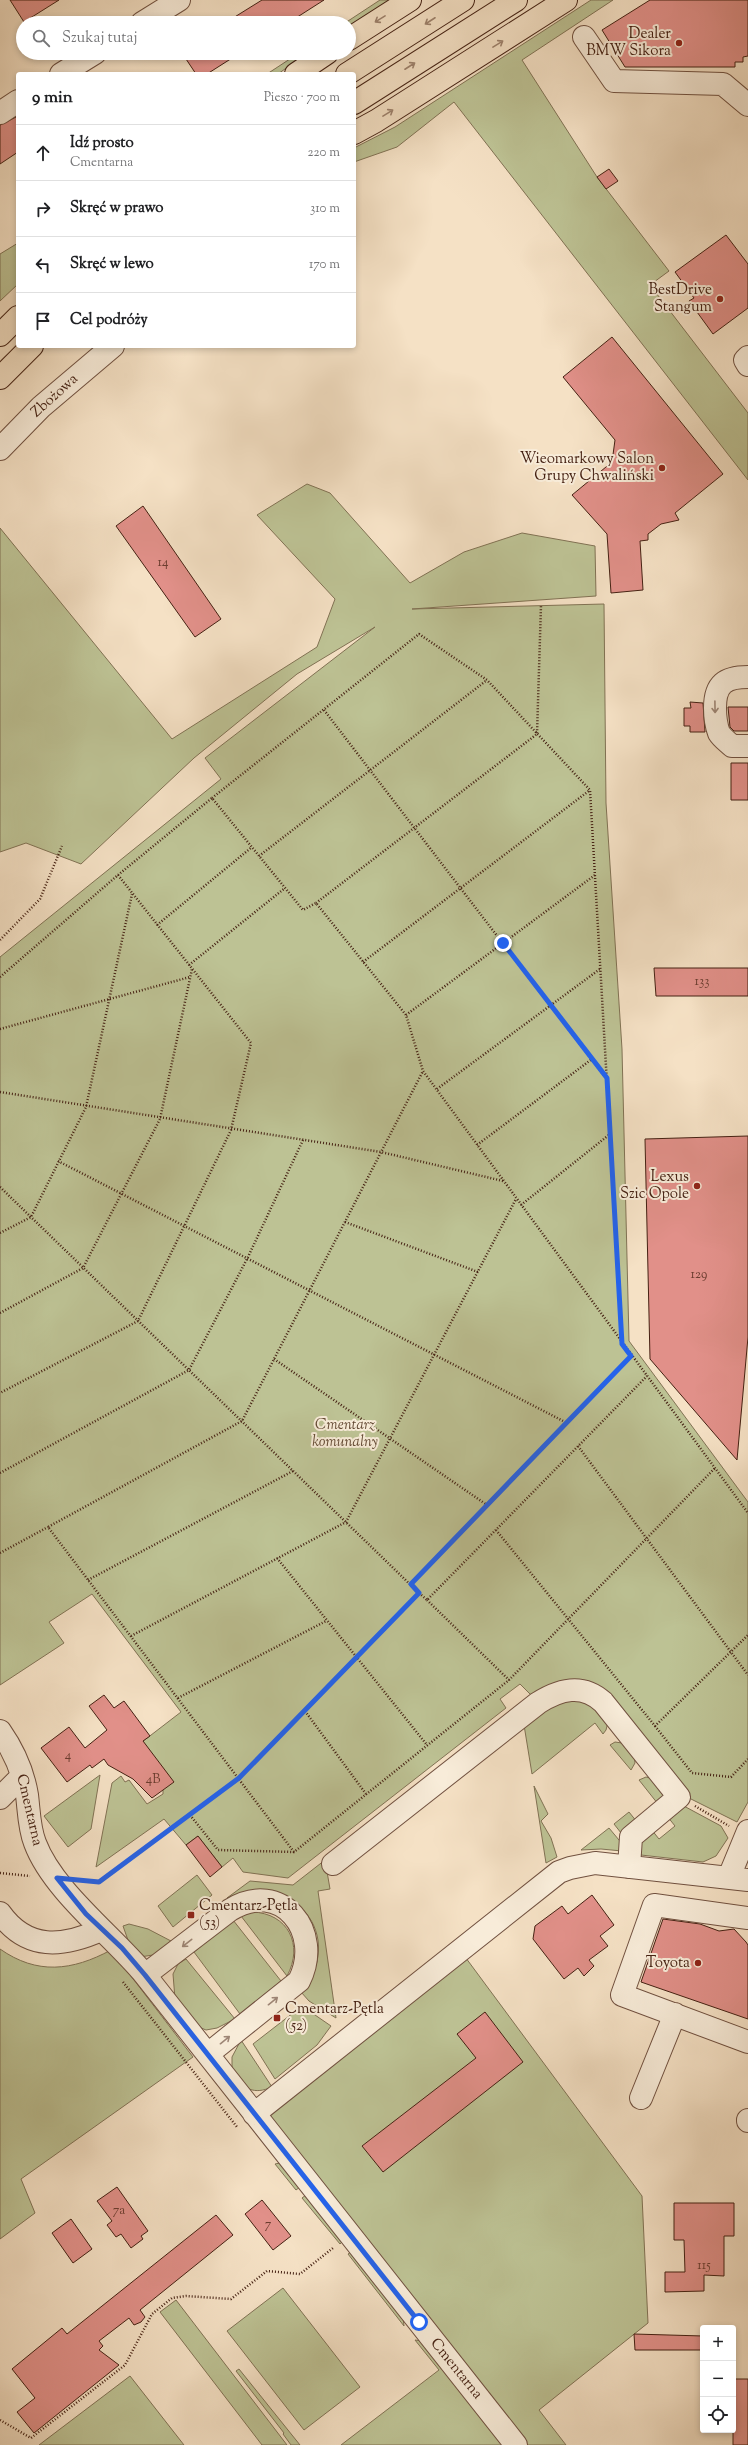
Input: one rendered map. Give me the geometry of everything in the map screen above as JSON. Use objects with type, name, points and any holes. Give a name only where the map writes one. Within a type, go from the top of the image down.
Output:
[{"type":"main road","points":[[356,35],[410,0]]},
{"type":"main road","points":[[350,72],[463,0]]},
{"type":"main road","points":[[356,102],[516,0]]},
{"type":"main road","points":[[356,132],[376,121],[566,0]]},
{"type":"main road","points":[[299,72],[317,60]]},
{"type":"main road","points":[[0,335],[16,319]]},
{"type":"main road","points":[[0,378],[30,348]]},
{"type":"street","points":[[154,16],[180,0]]},
{"type":"street","points":[[584,37],[614,81],[723,84],[748,105]]},
{"type":"street","points":[[64,72],[84,60]]},
{"type":"street","points":[[0,113],[16,102]]},
{"type":"street","name":"Zbożowa","points":[[0,449],[41,407],[111,348]]},
{"type":"street","points":[[748,357],[744,360],[748,365]]},
{"type":"street","points":[[748,677],[738,677],[724,682],[715,693],[716,721],[720,734],[732,746],[748,746]]},
{"type":"street","points":[[333,1864],[538,1703],[558,1692],[566,1690],[587,1691],[603,1702],[679,1797],[631,1837],[629,1867]]},
{"type":"street","name":"Cmentarna","points":[[0,1732],[12,1748],[22,1776],[35,1843],[57,1878],[101,1930],[122,1948],[145,1975],[516,2445]]},
{"type":"street","points":[[0,1798],[22,1776]]},
{"type":"street","points":[[254,2114],[559,1872],[570,1868],[595,1863],[738,1878],[741,1830]]},
{"type":"street","points":[[145,1975],[243,1902],[265,1900],[278,1904],[292,1912],[300,1923],[306,1936],[307,1948],[304,1971],[299,1981],[208,2054]]},
{"type":"street","points":[[748,1918],[654,1905],[622,1995],[748,2042]]},
{"type":"street","points":[[0,1912],[15,1930],[32,1940],[47,1943],[84,1937],[101,1930]]},
{"type":"street","points":[[641,2098],[675,2014]]},
{"type":"path","points":[[537,734],[541,605]]},
{"type":"path","points":[[0,977],[118,875],[212,798],[419,634],[487,680],[590,790],[622,1344]]},
{"type":"path","points":[[259,856],[487,680]]},
{"type":"path","points":[[324,710],[607,1078]]},
{"type":"path","points":[[212,798],[303,910],[316,903],[537,734]]},
{"type":"path","points":[[363,962],[590,790]]},
{"type":"path","points":[[0,940],[40,899],[62,846]]},
{"type":"path","points":[[157,925],[252,847]]},
{"type":"path","points":[[0,1394],[138,1321],[231,1130],[251,1043],[118,875]]},
{"type":"path","points":[[406,1015],[595,875]]},
{"type":"path","points":[[189,965],[285,888]]},
{"type":"path","points":[[0,1234],[31,1217],[86,1107],[132,894]]},
{"type":"path","points":[[316,903],[406,1015],[423,1071],[622,1344],[748,1513]]},
{"type":"path","points":[[0,1313],[83,1268],[123,1194],[160,1119],[192,969]]},
{"type":"path","points":[[437,1089],[600,969]]},
{"type":"path","points":[[0,1029],[190,977]]},
{"type":"path","points":[[478,1145],[592,1059]]},
{"type":"path","points":[[0,1553],[242,1421],[423,1071]]},
{"type":"path","points":[[0,1092],[160,1119],[381,1152],[504,1182]]},
{"type":"path","points":[[521,1205],[610,1134]]},
{"type":"path","points":[[0,1473],[189,1370],[248,1257],[303,1140]]},
{"type":"path","points":[[58,1161],[248,1257],[434,1355],[567,1422]]},
{"type":"path","points":[[0,1187],[509,1680]]},
{"type":"path","points":[[131,1636],[346,1522],[516,1199]]},
{"type":"path","points":[[345,1222],[478,1272]]},
{"type":"path","points":[[411,1584],[631,1356]]},
{"type":"path","points":[[274,1359],[488,1505]]},
{"type":"path","points":[[427,1600],[647,1376]]},
{"type":"path","points":[[578,1446],[748,1676]]},
{"type":"path","points":[[190,1815],[218,1850],[294,1852],[509,1680],[715,1468]]},
{"type":"path","points":[[88,1580],[294,1471]]},
{"type":"path","points":[[48,1527],[294,1852]]},
{"type":"path","points":[[496,1530],[692,1773],[731,1778],[748,1759]]},
{"type":"path","points":[[277,1558],[427,1745]]},
{"type":"path","points":[[0,1873],[99,1882],[239,1778],[419,1593]]},
{"type":"path","points":[[178,1698],[326,1621]]},
{"type":"path","points":[[655,1726],[748,1635]]},
{"type":"path","points":[[304,1711],[366,1794]]},
{"type":"path","points":[[679,1797],[741,1830]]},
{"type":"path","points":[[0,2420],[31,2438],[125,2365],[152,2314],[172,2298],[186,2296],[231,2298],[267,2271],[300,2274],[334,2248]]},
{"type":"green space","points":[[380,0],[390,0],[356,22],[356,16]]},
{"type":"green space","points":[[591,0],[613,0],[522,60],[597,177],[669,271],[650,285],[748,413],[748,480],[454,102],[397,147],[356,161],[356,147],[395,127]]},
{"type":"green space","points":[[288,60],[297,60],[281,72],[270,72]]},
{"type":"green space","points":[[16,244],[16,286],[0,301],[0,254]]},
{"type":"green space","name":"Cmentarz komunalny","points":[[307,484],[330,493],[410,583],[464,552],[522,533],[595,546],[596,596],[412,609],[604,604],[606,803],[622,1049],[629,1341],[748,1502],[748,1802],[737,1822],[689,1798],[611,1698],[531,1695],[520,1684],[500,1699],[506,1708],[288,1878],[243,1872],[233,1858],[222,1867],[198,1836],[186,1845],[164,1819],[96,1867],[112,1783],[121,1776],[125,1782],[129,1780],[147,1804],[163,1794],[163,1789],[142,1742],[181,1712],[92,1594],[49,1622],[64,1643],[0,1685],[0,957],[221,779],[205,758],[375,627],[297,674],[194,758],[81,864],[26,843],[0,852],[0,528],[172,739],[317,647],[335,599],[257,515]]},
{"type":"green space","points":[[563,1699],[585,1700],[608,1722],[606,1730],[603,1734],[595,1723],[532,1774],[524,1725]]},
{"type":"green space","points":[[615,1742],[622,1743],[634,1755],[635,1763],[631,1770],[610,1745]]},
{"type":"green space","points":[[100,1775],[91,1829],[68,1847],[44,1816]]},
{"type":"green space","points":[[646,1777],[656,1781],[662,1790],[664,1797],[658,1804],[639,1780]]},
{"type":"green space","points":[[534,1786],[548,1814],[541,1821],[551,1838],[557,1857],[546,1863]]},
{"type":"green space","points":[[682,1805],[721,1826],[728,1838],[716,1856],[703,1862],[641,1855],[639,1850],[639,1839],[651,1829],[659,1839],[675,1826],[667,1816]]},
{"type":"green space","points":[[629,1812],[637,1822],[625,1838],[614,1824]]},
{"type":"green space","points":[[609,1828],[624,1846],[622,1851],[601,1849],[581,1850]]},
{"type":"green space","points":[[325,1860],[330,1889],[318,1891],[336,2018],[309,2001],[301,1992],[314,1971],[319,1950],[316,1930],[306,1914],[292,1900],[273,1893],[251,1891],[227,1898],[250,1881],[293,1885]]},
{"type":"green space","points":[[197,1875],[212,1895],[173,1927],[158,1906]]},
{"type":"green space","points":[[252,1912],[265,1914],[275,1918],[289,1933],[293,1942],[294,1953],[292,1964],[287,1976],[241,1916]]},
{"type":"green space","points":[[233,1920],[281,1981],[240,2014],[194,1952]]},
{"type":"green space","points":[[129,1924],[148,1929],[171,1941],[153,1955],[140,1957],[129,1943],[123,1926]]},
{"type":"green space","points":[[0,1949],[27,1963],[55,1967],[68,1966],[82,1962],[111,1950],[193,2057],[21,2179],[35,2213],[0,2239]]},
{"type":"green space","points":[[460,1950],[642,2196],[648,2323],[539,2410],[566,2445],[341,2445],[439,2370],[415,2340],[422,2341],[254,2114]]},
{"type":"green space","points":[[186,1959],[235,2019],[217,2028],[206,2030],[199,2027],[175,1999],[173,1974],[178,1964]]},
{"type":"green space","points":[[302,2006],[331,2026],[317,2045],[275,2079],[253,2044]]},
{"type":"green space","points":[[241,2040],[272,2087],[260,2090],[250,2089],[241,2084],[232,2075],[232,2057]]},
{"type":"green space","points":[[280,2163],[300,2187],[296,2190],[275,2164]]},
{"type":"green space","points":[[306,2195],[343,2241],[340,2244],[302,2198]]},
{"type":"green space","points":[[351,2252],[403,2317],[404,2326],[348,2254]]},
{"type":"green space","points":[[283,2288],[360,2387],[304,2430],[227,2331]]},
{"type":"green space","points":[[176,2300],[287,2445],[262,2445],[160,2312]]},
{"type":"green space","points":[[239,2369],[300,2445],[291,2445],[283,2434],[284,2433],[236,2371]]},
{"type":"green space","points":[[130,2376],[184,2445],[39,2445]]},
{"type":"building","points":[[10,0],[59,0],[34,16],[20,16]]},
{"type":"building","points":[[262,0],[324,0],[299,16],[236,16]]},
{"type":"building","name":"Dealer BMW Sikora","points":[[650,0],[748,0],[748,56],[743,57],[743,62],[735,62],[735,67],[625,67],[602,30]]},
{"type":"building","points":[[187,60],[229,60],[210,72],[195,72]]},
{"type":"building","points":[[16,117],[16,153],[0,164],[0,125]]},
{"type":"building","points":[[609,169],[618,181],[606,189],[597,177]]},
{"type":"building","points":[[726,235],[748,264],[748,308],[713,334],[689,301],[694,298],[675,272]]},
{"type":"building","name":"Wieomarkowy Salon Grupy Chwaliński","points":[[612,337],[723,474],[675,513],[679,520],[661,524],[648,534],[648,540],[640,541],[643,590],[611,593],[607,534],[572,495],[612,462],[615,440],[563,377]]},
{"type":"building","points":[[143,506],[221,619],[195,637],[116,526]]},
{"type":"building","points":[[690,702],[703,703],[705,732],[690,732],[690,726],[684,726],[684,708],[691,708]]},
{"type":"building","points":[[728,707],[748,707],[748,731],[734,731],[730,727]]},
{"type":"building","points":[[731,763],[748,763],[748,800],[731,800]]},
{"type":"building","points":[[654,968],[748,968],[748,996],[656,996]]},
{"type":"building","points":[[748,1136],[748,1337],[737,1460],[650,1359],[645,1139]]},
{"type":"building","points":[[104,1695],[114,1708],[124,1701],[150,1736],[143,1741],[174,1782],[152,1798],[133,1779],[108,1765],[104,1759],[92,1768],[90,1765],[67,1782],[41,1748],[69,1727],[85,1748],[107,1730],[89,1706]]},
{"type":"building","points":[[198,1836],[222,1867],[210,1877],[186,1845]]},
{"type":"building","points":[[592,1895],[614,1925],[600,1936],[608,1946],[589,1960],[594,1966],[584,1976],[578,1968],[564,1979],[533,1939],[535,1926],[562,1906],[568,1914]]},
{"type":"building","name":"Toyota","points":[[663,1919],[700,1924],[719,1931],[734,1929],[746,1942],[748,1945],[748,2019],[641,1982]]},
{"type":"building","points":[[485,2012],[523,2062],[383,2172],[362,2146],[476,2058],[457,2034]]},
{"type":"building","points":[[117,2187],[148,2231],[141,2236],[143,2239],[131,2248],[121,2234],[116,2237],[107,2225],[112,2221],[97,2201]]},
{"type":"building","points":[[262,2200],[291,2236],[273,2250],[245,2214]]},
{"type":"building","points":[[674,2203],[734,2203],[734,2236],[724,2236],[724,2276],[704,2275],[704,2291],[665,2292],[665,2272],[685,2272],[684,2240],[674,2240]]},
{"type":"building","points":[[216,2215],[233,2235],[140,2310],[145,2317],[141,2322],[134,2325],[129,2318],[99,2341],[103,2346],[99,2350],[119,2365],[34,2433],[17,2412],[35,2398],[12,2369],[62,2328],[67,2334]]},
{"type":"building","points":[[71,2219],[92,2249],[73,2263],[52,2233]]},
{"type":"building","points":[[634,2334],[700,2336],[700,2350],[635,2350]]},
{"type":"building","points":[[736,2379],[748,2379],[748,2445],[733,2445],[733,2433],[736,2433]]},
{"type":"place","name":"Dealer BMW Sikora","points":[[679,43]]},
{"type":"place","name":"BestDrive Stangum","points":[[720,299]]},
{"type":"place","name":"Wieomarkowy Salon Grupy Chwaliński","points":[[662,468]]},
{"type":"place","name":"Lexus Szic Opole","points":[[697,1186]]},
{"type":"place","name":"Cmentarz-Pętla (53)","points":[[191,1915]]},
{"type":"place","name":"Toyota","points":[[698,1963]]},
{"type":"place","name":"Cmentarz-Pętla (52)","points":[[277,2018]]},
{"type":"route","points":[[419,2322],[145,1975],[122,1948],[101,1930],[86,1914],[57,1878],[99,1882],[239,1778],[419,1593],[411,1584],[631,1356],[622,1344],[607,1078],[503,943]]}]
